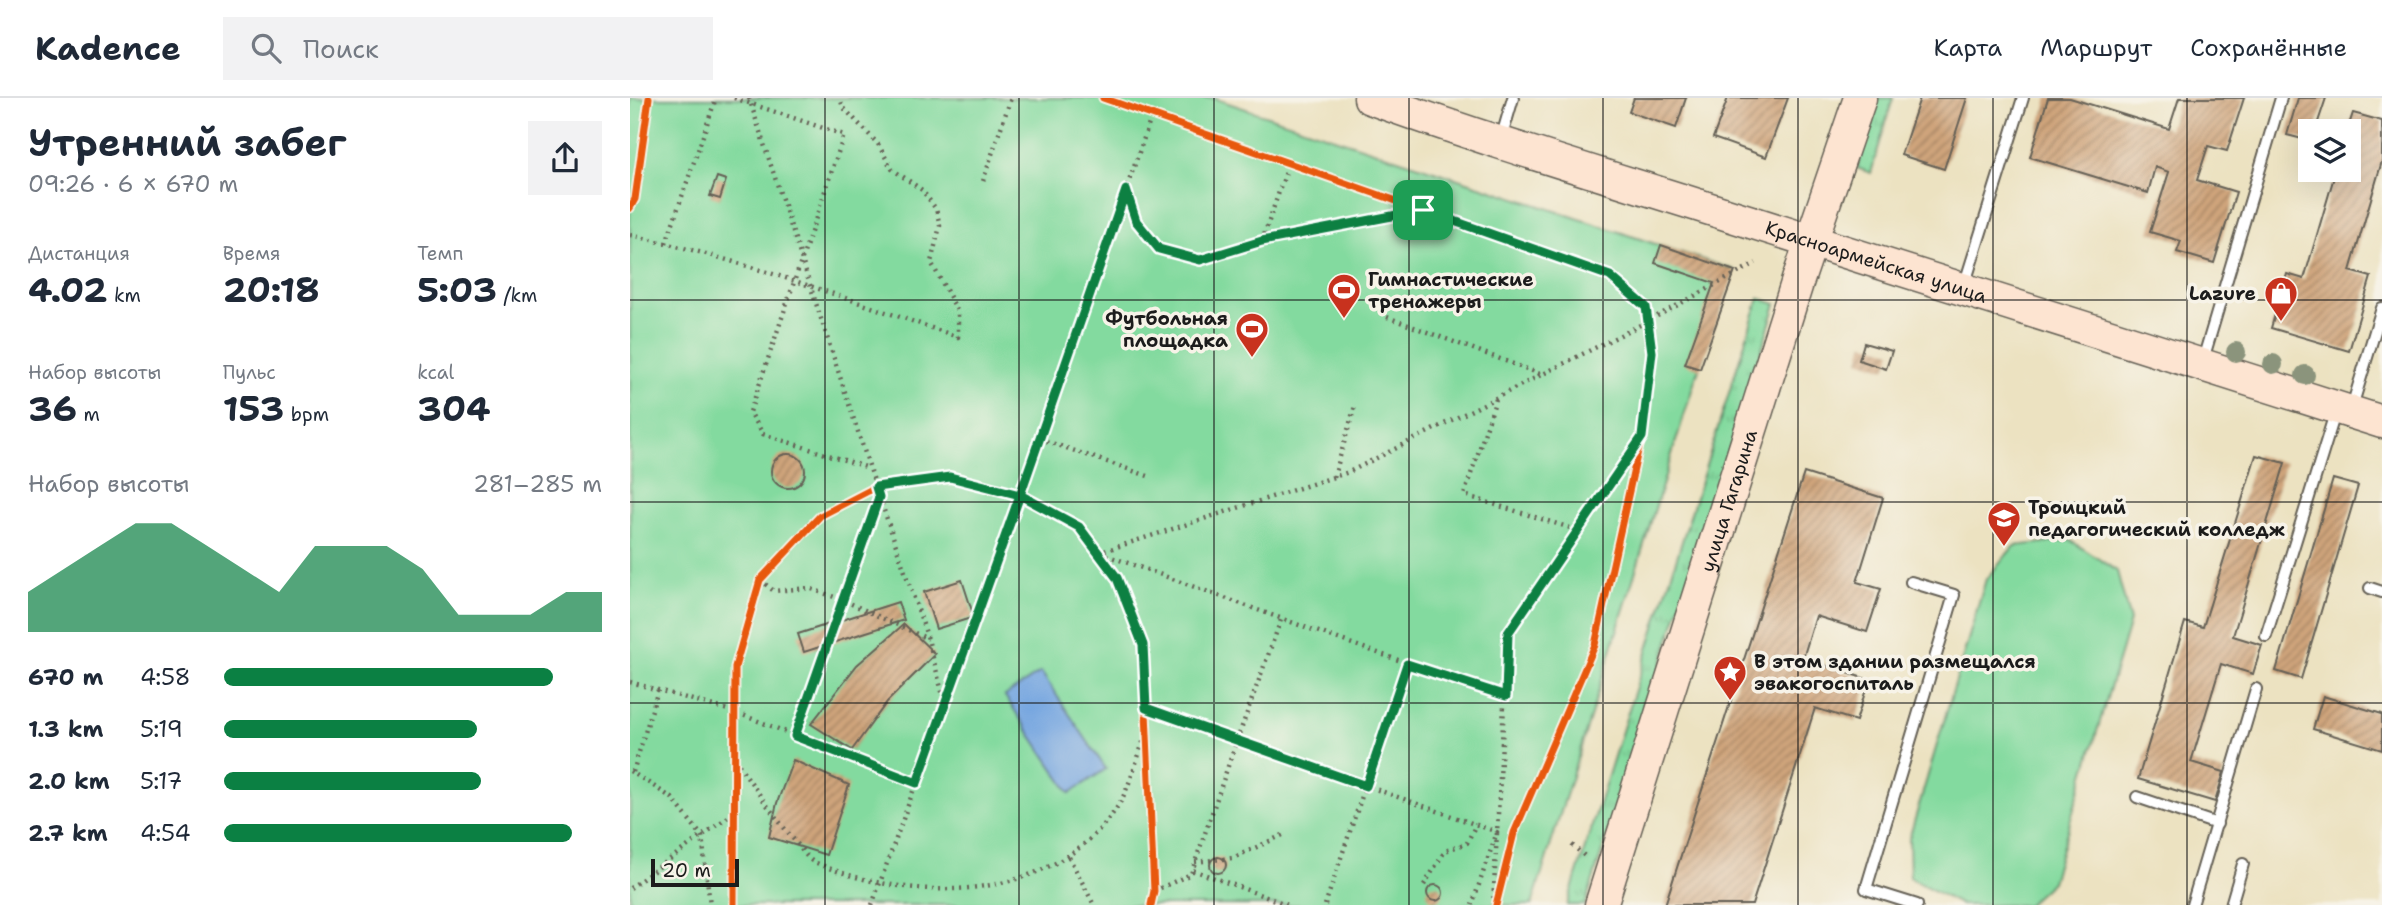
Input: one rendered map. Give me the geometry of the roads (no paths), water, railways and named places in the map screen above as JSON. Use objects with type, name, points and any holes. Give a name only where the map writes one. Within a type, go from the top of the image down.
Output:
[{"type":"street","name":"Красноармейская улица","points":[[1370,98],[1414,110],[1500,142],[2382,422]]},
{"type":"street","name":"улица Гагарина","points":[[1601,905],[1811,241],[1860,98]]},
{"type":"lane","points":[[1500,142],[1513,98]]},
{"type":"lane","points":[[1963,289],[2023,98]]},
{"type":"lane","points":[[2202,363],[2281,98]]},
{"type":"lane","points":[[2266,636],[2343,410],[2382,308]]},
{"type":"lane","points":[[1911,582],[1954,595],[1866,889],[1917,905]]},
{"type":"lane","points":[[2370,588],[2382,592]]},
{"type":"lane","points":[[2192,905],[2256,690]]},
{"type":"lane","points":[[2137,797],[2217,824]]},
{"type":"lane","points":[[2231,905],[2244,864]]},
{"type":"water","points":[[1041,672],[1106,769],[1070,793],[1005,696]]},
{"type":"place","name":"Гимнастические тренажеры","points":[[1344,320]]},
{"type":"place","name":"Lazure","points":[[2281,323]]},
{"type":"place","name":"Футбольная площадка","points":[[1252,359]]},
{"type":"place","name":"Троицкий педагогический колледж","points":[[2004,548]]},
{"type":"place","name":"В этом здании размещался эвакогоспиталь","points":[[1730,702]]}]
